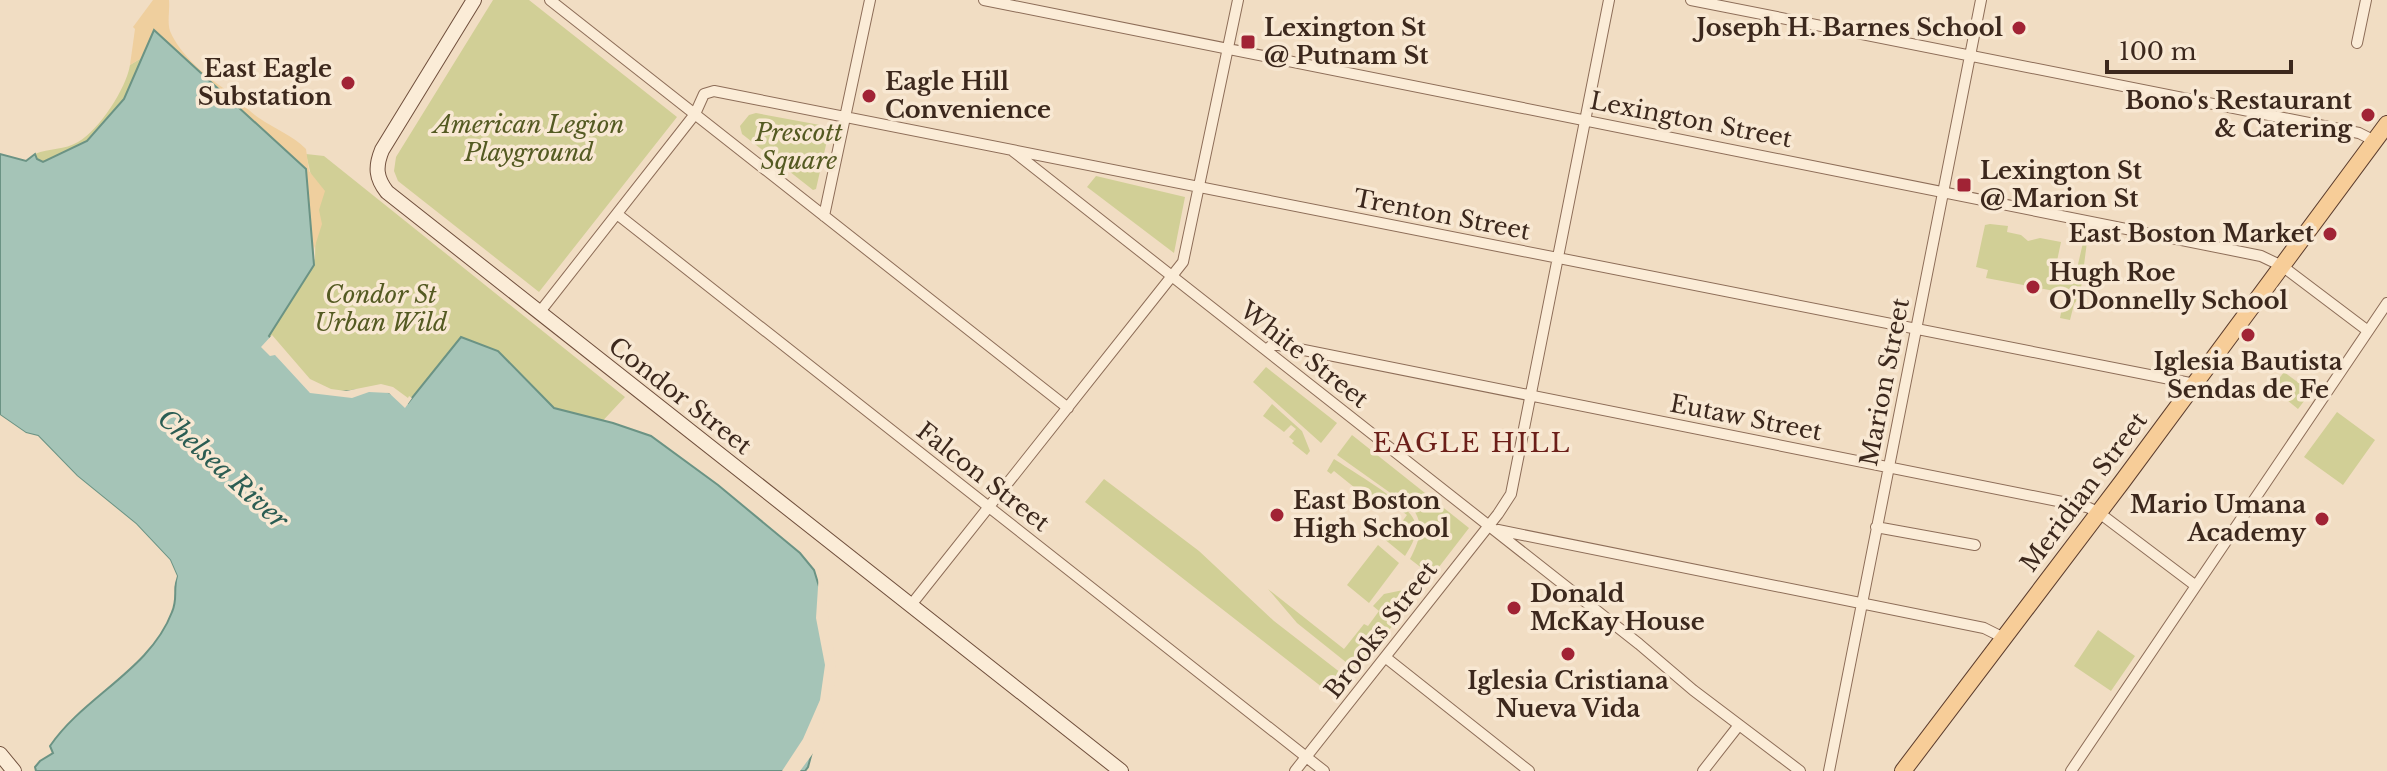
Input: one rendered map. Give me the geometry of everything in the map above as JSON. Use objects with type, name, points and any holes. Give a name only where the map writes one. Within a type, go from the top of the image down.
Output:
[{"type":"main road","name":"Condor Street","points":[[474,0],[378,160],[377,173],[391,196],[1121,771]]},
{"type":"main road","name":"Meridian Street","points":[[1903,771],[2387,124]]},
{"type":"main road","points":[[0,754],[14,771]]},
{"type":"street","points":[[550,0],[1068,408]]},
{"type":"street","points":[[824,216],[870,0]]},
{"type":"street","name":"Lexington Street","points":[[984,0],[2261,256],[2282,266],[2368,331]]},
{"type":"street","points":[[911,605],[1183,262],[1238,0]]},
{"type":"street","name":"Brooks Street","points":[[1295,771],[1511,494],[1609,0]]},
{"type":"street","points":[[1691,0],[2359,133],[2375,141]]},
{"type":"street","name":"Marion Street","points":[[1829,771],[1981,0]]},
{"type":"street","points":[[2357,43],[2366,0]]},
{"type":"street","name":"Trenton Street","points":[[695,114],[704,94],[714,91],[2195,384]]},
{"type":"street","points":[[539,313],[695,114]]},
{"type":"street","name":"White Street","points":[[1009,148],[1800,771]]},
{"type":"street","name":"Falcon Street","points":[[617,214],[1324,771]]},
{"type":"street","points":[[2071,771],[2387,303]]},
{"type":"street","name":"Eutaw Street","points":[[1266,350],[1272,345],[1279,345],[2083,506],[2098,512],[2196,586]]},
{"type":"street","points":[[1489,526],[1506,532],[1984,628],[2004,638]]},
{"type":"street","points":[[1876,527],[1975,545]]},
{"type":"street","points":[[1385,657],[1529,771]]},
{"type":"street","points":[[1703,771],[1739,725]]},
{"type":"green space","name":"American Legion Playground","points":[[493,0],[529,0],[677,117],[539,292],[398,181],[394,171],[396,157]]},
{"type":"green space","name":"Condor St Urban Wild","points":[[143,57],[315,260],[316,197],[306,154],[324,156],[625,397],[583,442],[457,343],[374,447],[37,159],[35,154],[73,145],[86,136],[103,119],[117,97],[130,65]]},
{"type":"green space","name":"Prescott Square","points":[[756,113],[820,125],[828,136],[816,189],[813,190],[742,134],[740,126],[749,115]]},
{"type":"green space","points":[[1096,176],[1185,197],[1174,253],[1087,187]]},
{"type":"green space","points":[[1985,225],[2008,226],[2007,232],[2021,235],[2028,241],[2040,238],[2061,242],[2053,280],[2072,284],[2077,276],[2085,234],[2088,234],[2080,296],[2074,304],[2070,320],[2060,318],[2065,293],[1986,278],[1988,270],[1976,267]]},
{"type":"green space","points":[[1266,367],[1337,423],[1321,443],[1253,382]]},
{"type":"green space","points":[[2284,372],[2311,392],[2298,409],[2272,388]]},
{"type":"green space","points":[[1272,404],[1302,431],[1310,451],[1307,455],[1289,437],[1296,429],[1291,425],[1284,432],[1263,416]]},
{"type":"green space","points":[[2337,412],[2375,440],[2343,485],[2304,457]]},
{"type":"green space","points":[[1352,435],[1469,528],[1432,576],[1410,559],[1419,534],[1419,522],[1413,509],[1337,455]]},
{"type":"green space","points":[[1334,459],[1390,496],[1409,513],[1416,530],[1405,556],[1383,538],[1386,535],[1390,538],[1407,515],[1383,497],[1380,500],[1374,495],[1370,500],[1334,471],[1331,474],[1327,471]]},
{"type":"green space","points":[[1104,479],[1199,551],[1274,621],[1350,680],[1336,698],[1085,502]]},
{"type":"green space","points":[[1378,545],[1399,563],[1369,603],[1347,585]]},
{"type":"green space","points":[[1421,580],[1426,583],[1357,671],[1297,623],[1268,589],[1344,649],[1379,611],[1373,606],[1384,594],[1413,588]]},
{"type":"green space","points":[[2098,630],[2135,656],[2111,691],[2074,666]]},
{"type":"sand","points":[[153,0],[169,0],[170,31],[194,64],[255,115],[306,149],[309,171],[325,191],[319,210],[322,224],[314,249],[314,265],[143,57],[130,65],[133,27]]},
{"type":"water","name":"Chelsea River","points":[[154,30],[306,169],[314,265],[269,336],[308,383],[330,393],[381,388],[408,403],[461,337],[498,351],[554,408],[651,436],[718,485],[800,553],[814,570],[821,593],[833,675],[805,771],[36,771],[35,767],[40,761],[53,753],[50,746],[64,728],[133,667],[162,632],[174,607],[177,576],[170,560],[136,524],[77,476],[38,436],[26,433],[0,415],[0,154],[26,161],[35,154],[43,162],[87,141],[124,99]]},
{"type":"pier","points":[[272,335],[310,379],[331,389],[346,391],[381,384],[412,398],[405,408],[389,393],[369,392],[352,398],[310,393],[275,355],[270,356],[261,347]]},
{"type":"pier","points":[[0,415],[26,433],[38,436],[77,476],[136,524],[170,560],[177,576],[173,590],[170,586],[173,576],[167,563],[133,527],[74,479],[36,440],[0,421]]},
{"type":"pier","points":[[819,572],[825,592],[837,675],[817,748],[800,771],[782,771],[803,739],[820,700],[825,665],[816,618]]},
{"type":"place","name":"Joseph H. Barnes School","points":[[2019,28]]},
{"type":"place","name":"Lexington St @ Putnam St","points":[[1248,42]]},
{"type":"place","name":"East Eagle Substation","points":[[348,83]]},
{"type":"place","name":"Eagle Hill Convenience","points":[[869,96]]},
{"type":"place","name":"Bono's Restaurant & Catering","points":[[2368,115]]},
{"type":"place","name":"Lexington St @ Marion St","points":[[1964,185]]},
{"type":"place","name":"East Boston Market","points":[[2330,234]]},
{"type":"place","name":"Hugh Roe O'Donnelly School","points":[[2033,287]]},
{"type":"place","name":"Iglesia Bautista Sendas de Fe","points":[[2248,335]]},
{"type":"place","name":"East Boston High School","points":[[1277,515]]},
{"type":"place","name":"Mario Umana Academy","points":[[2322,519]]},
{"type":"place","name":"Donald McKay House","points":[[1514,608]]},
{"type":"place","name":"Iglesia Cristiana Nueva Vida","points":[[1568,654]]},
{"type":"district","name":"EAGLE HILL","points":[[1472,443]]}]
